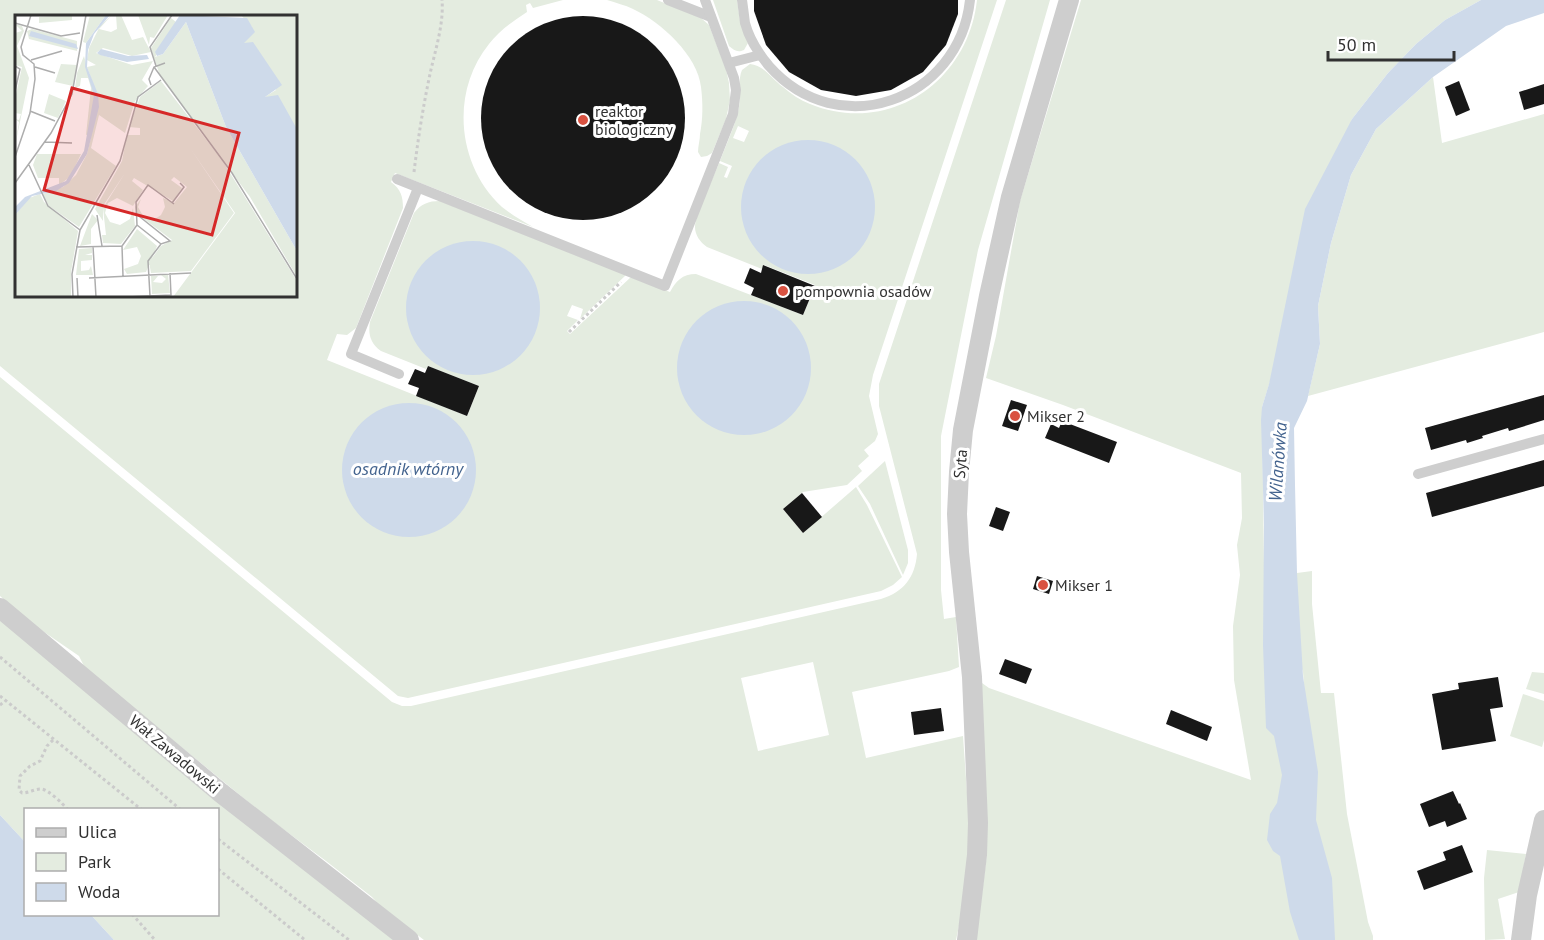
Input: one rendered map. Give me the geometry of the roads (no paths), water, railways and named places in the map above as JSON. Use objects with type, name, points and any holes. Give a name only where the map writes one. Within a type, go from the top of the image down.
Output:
[{"type":"street","name":"Syta","points":[[967,940],[977,855],[978,823],[972,677],[957,514],[963,430],[988,296],[1011,197],[1069,0]]},
{"type":"street","name":"Wał Zawadowski","points":[[0,608],[221,793],[409,940]]},
{"type":"street","points":[[1521,940],[1527,895],[1544,820]]},
{"type":"lane","points":[[668,0],[711,17]]},
{"type":"lane","points":[[397,179],[415,184],[665,286],[733,114],[736,90],[729,63],[705,0]]},
{"type":"lane","points":[[742,0],[746,24],[760,55],[780,78],[807,96],[837,105],[868,106],[899,98],[926,82],[948,60],[963,33],[970,0]]},
{"type":"lane","points":[[729,63],[760,55]]},
{"type":"lane","points":[[399,375],[351,354],[415,184]]},
{"type":"lane","points":[[1418,474],[1544,439]]},
{"type":"water","name":"Wilanówka","points":[[1481,0],[1544,0],[1544,13],[1506,26],[1433,77],[1376,129],[1351,175],[1331,243],[1318,306],[1320,344],[1307,401],[1294,428],[1297,573],[1303,676],[1318,772],[1316,820],[1332,878],[1335,940],[1299,940],[1290,912],[1280,856],[1273,851],[1267,840],[1270,814],[1277,803],[1282,775],[1274,736],[1266,728],[1263,645],[1262,407],[1269,384],[1305,209],[1352,119],[1388,73],[1416,44],[1445,20]]},
{"type":"water","points":[[808,140],[834,145],[856,159],[870,181],[875,207],[870,233],[856,255],[834,269],[808,274],[782,269],[760,255],[746,233],[741,207],[746,181],[760,159],[782,145]]},
{"type":"water","points":[[473,241],[499,246],[521,260],[535,282],[540,308],[535,334],[521,356],[499,370],[473,375],[447,370],[425,356],[411,334],[406,308],[411,282],[425,260],[447,246]]},
{"type":"water","points":[[744,301],[770,306],[792,320],[806,342],[811,368],[806,394],[792,416],[770,430],[744,435],[718,430],[696,416],[682,394],[677,368],[682,342],[696,320],[718,306]]},
{"type":"water","name":"osadnik wtórny","points":[[409,403],[435,408],[457,422],[471,444],[476,470],[471,496],[457,518],[435,532],[409,537],[383,532],[361,518],[347,496],[342,470],[347,444],[361,422],[383,408]]},
{"type":"water","points":[[0,815],[24,841],[24,916],[92,916],[114,940],[0,940]]},
{"type":"place","name":"reaktor biologiczny","points":[[583,120]]},
{"type":"place","name":"pompownia osadów","points":[[783,291]]},
{"type":"place","name":"Mikser 2","points":[[1015,416]]},
{"type":"place","name":"Mikser 1","points":[[1043,585]]}]
